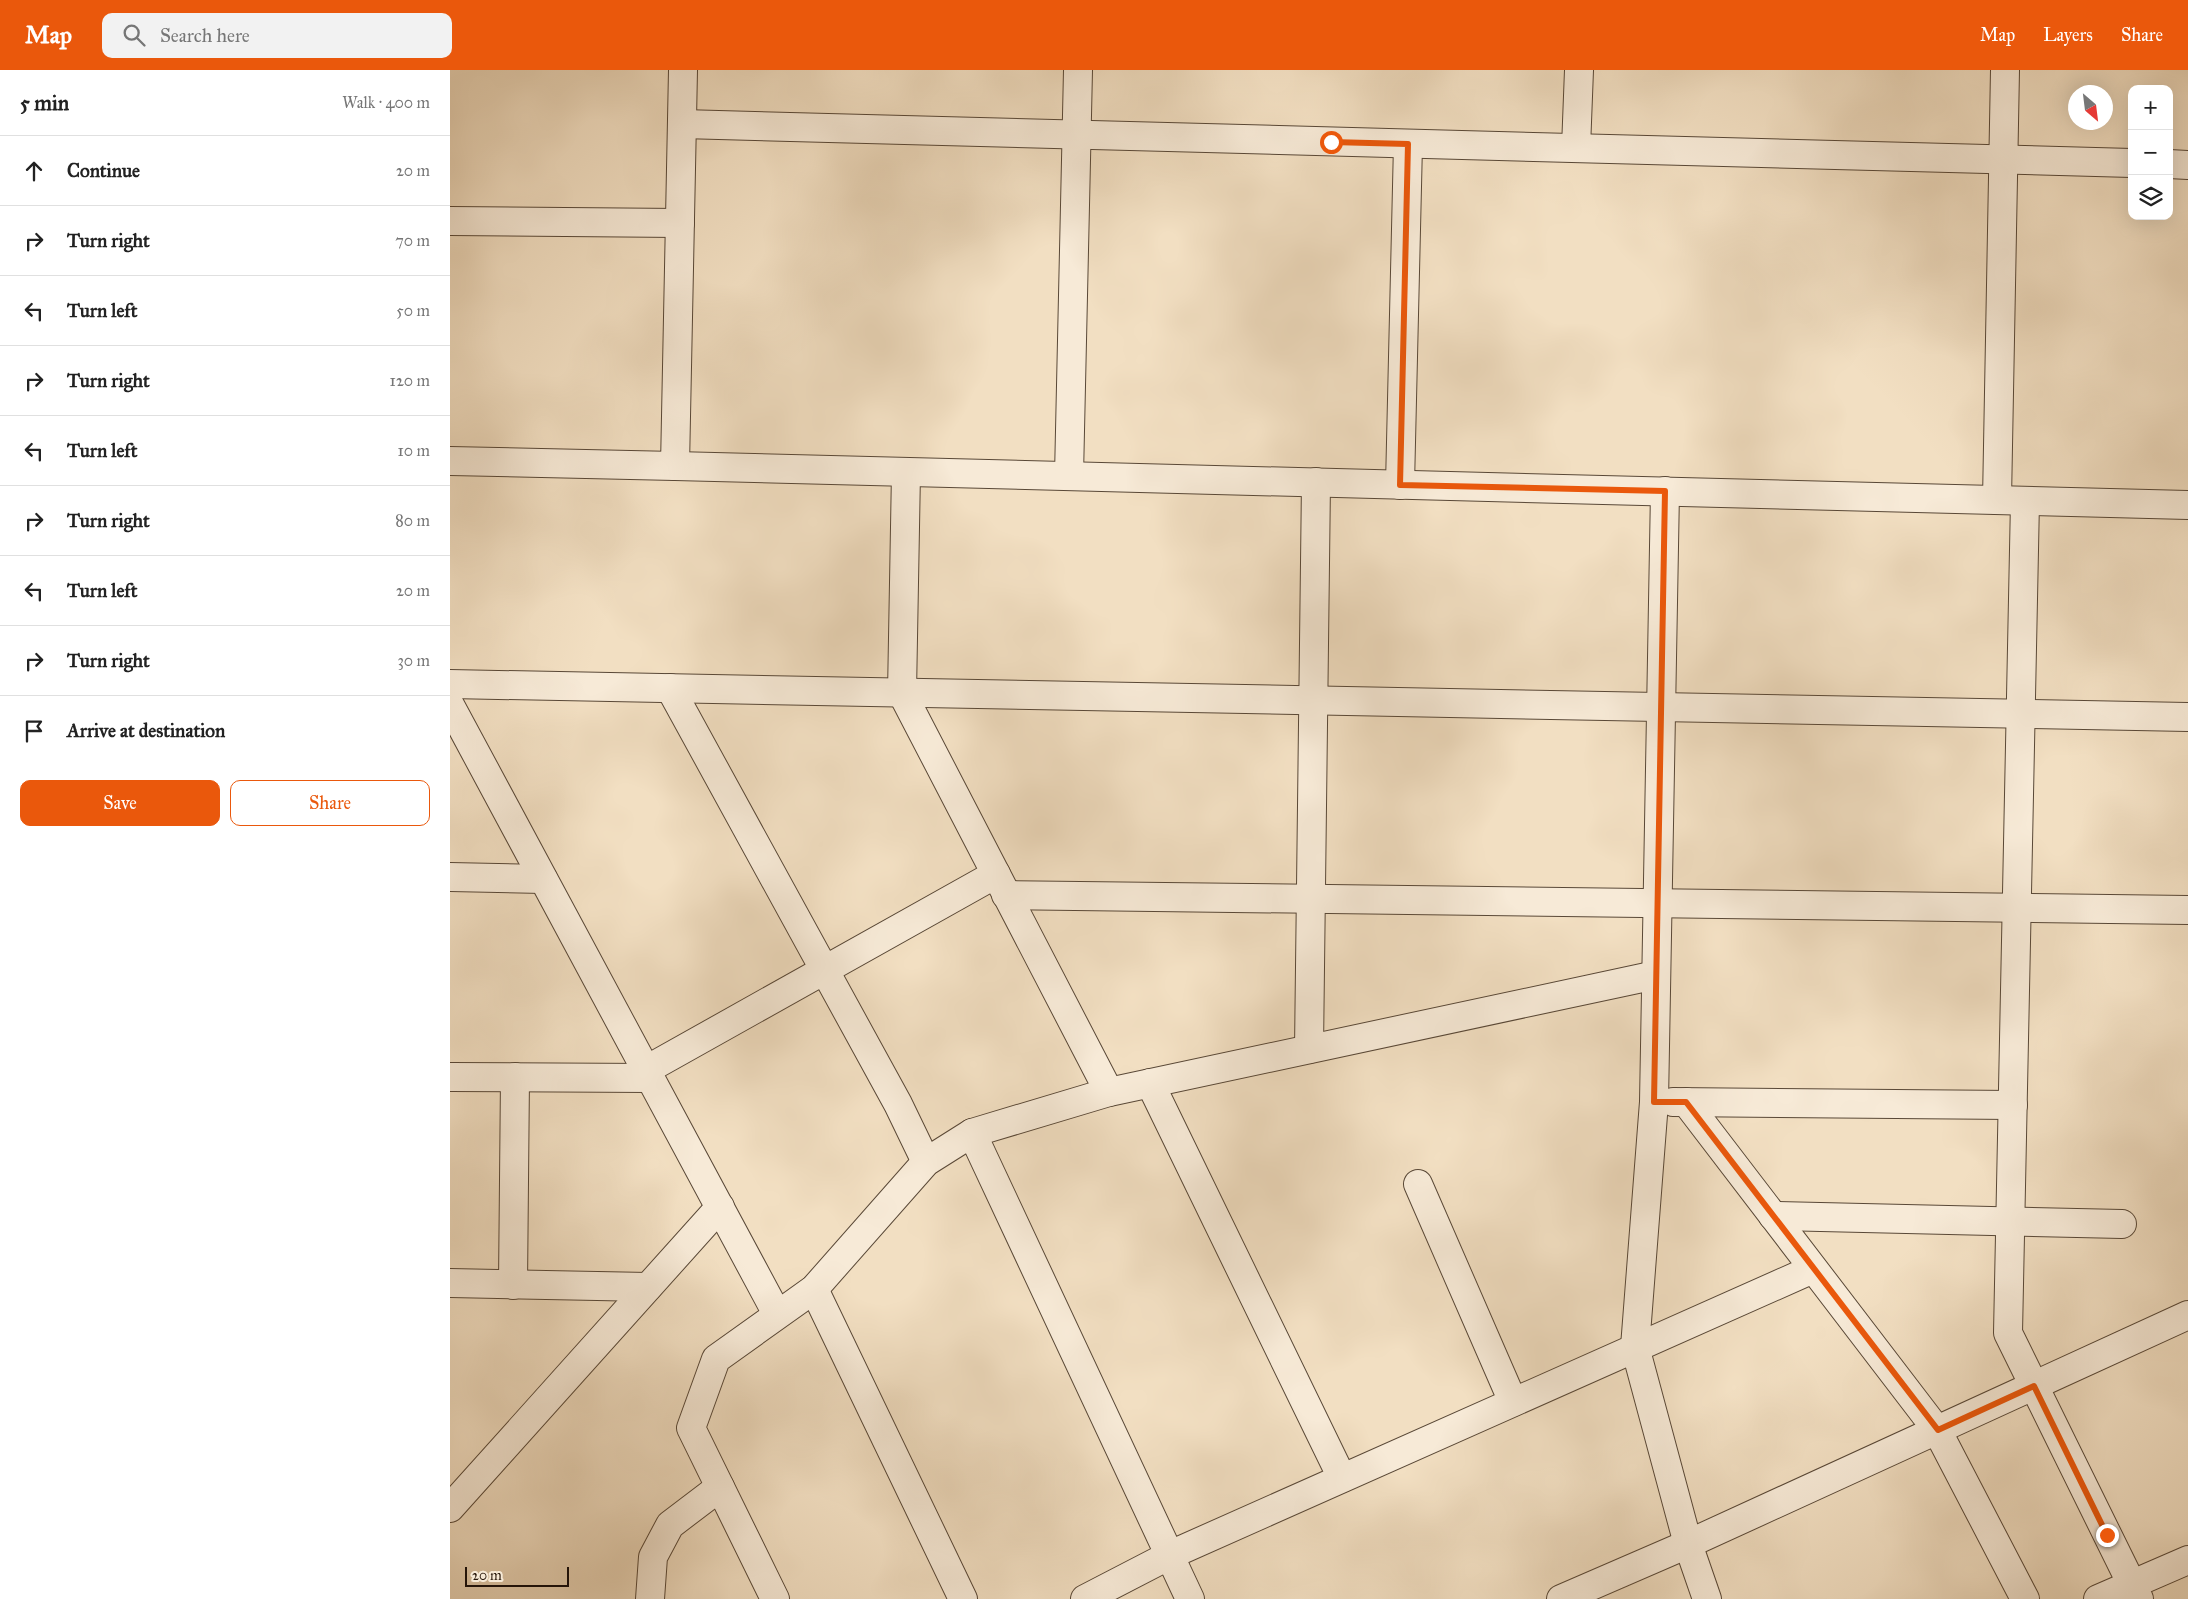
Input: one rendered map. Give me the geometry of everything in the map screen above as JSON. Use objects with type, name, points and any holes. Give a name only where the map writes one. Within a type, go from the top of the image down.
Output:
[{"type":"street","points":[[675,466],[683,70]]},
{"type":"street","points":[[1069,476],[1078,70]]},
{"type":"street","points":[[1576,148],[1579,70]]},
{"type":"street","points":[[1997,500],[2005,70]]},
{"type":"street","points":[[682,124],[2128,163]]},
{"type":"street","points":[[1400,485],[1408,144]]},
{"type":"street","points":[[2173,164],[2188,165]]},
{"type":"street","points":[[450,221],[680,223]]},
{"type":"street","points":[[450,461],[2188,505]]},
{"type":"street","points":[[906,472],[902,693],[1109,1092]]},
{"type":"street","points":[[1310,1049],[1316,482]]},
{"type":"street","points":[[1665,491],[1654,1102],[1636,1347],[1688,1544],[1707,1599]]},
{"type":"street","points":[[2025,501],[2008,1333],[2135,1592]]},
{"type":"street","points":[[450,684],[2188,717]]},
{"type":"street","points":[[670,688],[898,1104],[926,1162]]},
{"type":"street","points":[[450,705],[777,1314]]},
{"type":"street","points":[[450,877],[544,879]]},
{"type":"street","points":[[450,1077],[648,1074],[824,970],[1001,885],[1311,899],[2188,910]]},
{"type":"street","points":[[775,1599],[691,1428],[716,1359],[814,1289],[926,1162],[972,1133],[1109,1092],[1656,975]]},
{"type":"street","points":[[513,1285],[515,1077]]},
{"type":"street","points":[[1150,1083],[1342,1478]]},
{"type":"street","points":[[1654,1102],[2013,1105]]},
{"type":"street","points":[[1686,1102],[1938,1430],[2025,1599]]},
{"type":"street","points":[[972,1133],[1190,1599]]},
{"type":"street","points":[[1418,1184],[1513,1402]]},
{"type":"street","points":[[450,1508],[720,1207]]},
{"type":"street","points":[[1773,1216],[2122,1224]]},
{"type":"street","points":[[1085,1599],[1170,1555],[1814,1269]]},
{"type":"street","points":[[450,1283],[648,1287]]},
{"type":"street","points":[[814,1289],[963,1599]]},
{"type":"street","points":[[1561,1599],[1688,1544],[2188,1315]]},
{"type":"street","points":[[650,1599],[653,1557],[670,1525],[720,1487]]},
{"type":"street","points":[[2098,1599],[2135,1592],[2188,1560]]},
{"type":"route","points":[[1331,142],[1408,144],[1400,485],[1665,491],[1654,1102],[1686,1102],[1938,1430],[2034,1386],[2107,1535]]}]
